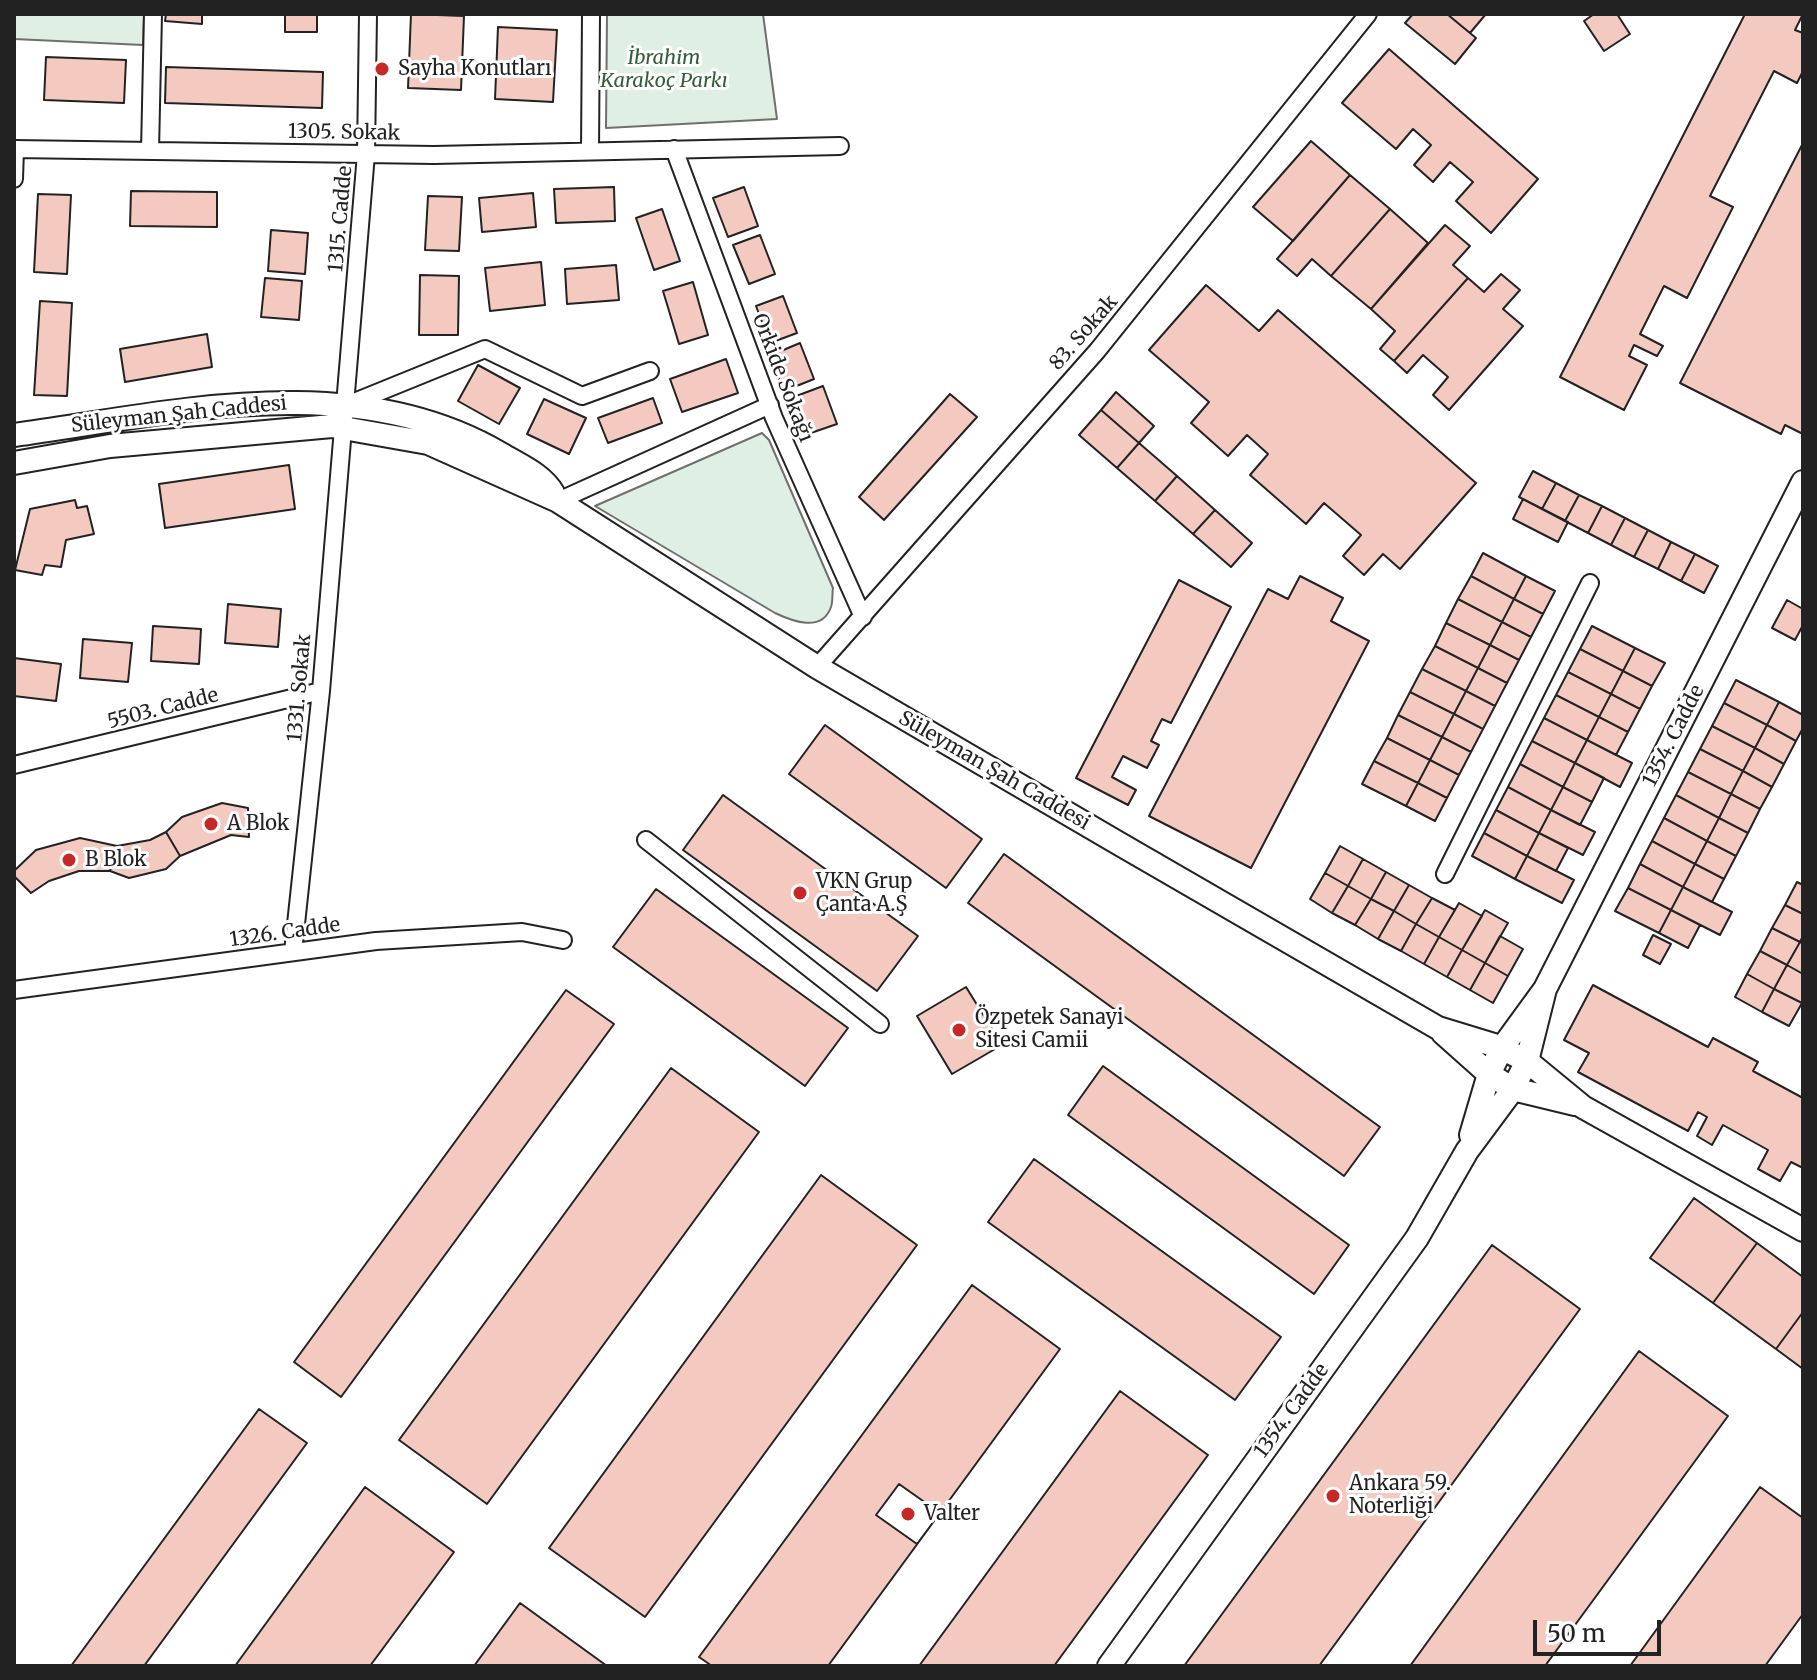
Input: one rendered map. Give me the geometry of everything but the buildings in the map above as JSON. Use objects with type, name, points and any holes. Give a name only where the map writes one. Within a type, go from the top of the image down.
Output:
[{"type":"main road","name":"Süleyman Şah Caddesi","points":[[14,435],[227,406],[301,402],[344,417],[414,419],[452,431],[491,448],[546,481],[558,501],[817,667],[1438,1028]]},
{"type":"main road","name":"Süleyman Şah Caddesi","points":[[14,463],[110,446],[332,426],[344,417]]},
{"type":"main road","name":"1354. Cadde","points":[[1467,1151],[1489,1074],[1502,1048],[1545,989],[1803,482]]},
{"type":"main road","name":"1354. Cadde","points":[[1109,1666],[1417,1238],[1467,1151],[1513,1089],[1527,1061],[1545,989]]},
{"type":"main road","points":[[1438,1028],[1502,1048],[1527,1061],[1583,1107],[1803,1230]]},
{"type":"main road","points":[[1438,1028],[1489,1074],[1513,1089],[1583,1107]]},
{"type":"street","points":[[150,151],[153,14]]},
{"type":"street","name":"1315. Cadde","points":[[344,417],[366,154],[368,14]]},
{"type":"street","points":[[590,151],[591,14]]},
{"type":"street","name":"83. Sokak","points":[[817,667],[1097,351],[1368,14]]},
{"type":"street","name":"1305. Sokak","points":[[15,149],[366,154],[840,146]]},
{"type":"street","points":[[14,179],[15,149]]},
{"type":"street","name":"Orkide Sokağı","points":[[674,149],[770,405],[863,617]]},
{"type":"street","points":[[344,417],[485,349],[582,396],[650,371]]},
{"type":"street","points":[[558,501],[770,405]]},
{"type":"street","name":"1331. Sokak","points":[[293,952],[321,691],[344,417]]},
{"type":"street","points":[[1445,874],[1590,583]]},
{"type":"street","name":"5503. Cadde","points":[[14,765],[321,691]]},
{"type":"street","points":[[646,840],[880,1024]]},
{"type":"street","name":"1326. Cadde","points":[[14,990],[376,941],[522,932],[563,940]]},
{"type":"green space","points":[[14,14],[144,14],[143,45],[14,39]]},
{"type":"green space","name":"İbrahim Karakoç Parkı","points":[[607,14],[763,14],[777,119],[606,128]]},
{"type":"green space","points":[[762,433],[769,440],[833,588],[832,605],[821,620],[806,623],[775,613],[595,506]]},
{"type":"place","name":"Sayha Konutları","points":[[382,69]]},
{"type":"place","name":"A Blok","points":[[211,824]]},
{"type":"place","name":"B Blok","points":[[69,860]]},
{"type":"place","name":"VKN Grup Çanta A.Ş","points":[[800,893]]},
{"type":"place","name":"Özpetek Sanayi Sitesi Camii","points":[[959,1030]]},
{"type":"place","name":"Ankara 59. Noterliği","points":[[1333,1496]]},
{"type":"place","name":"Valter","points":[[908,1514]]}]
